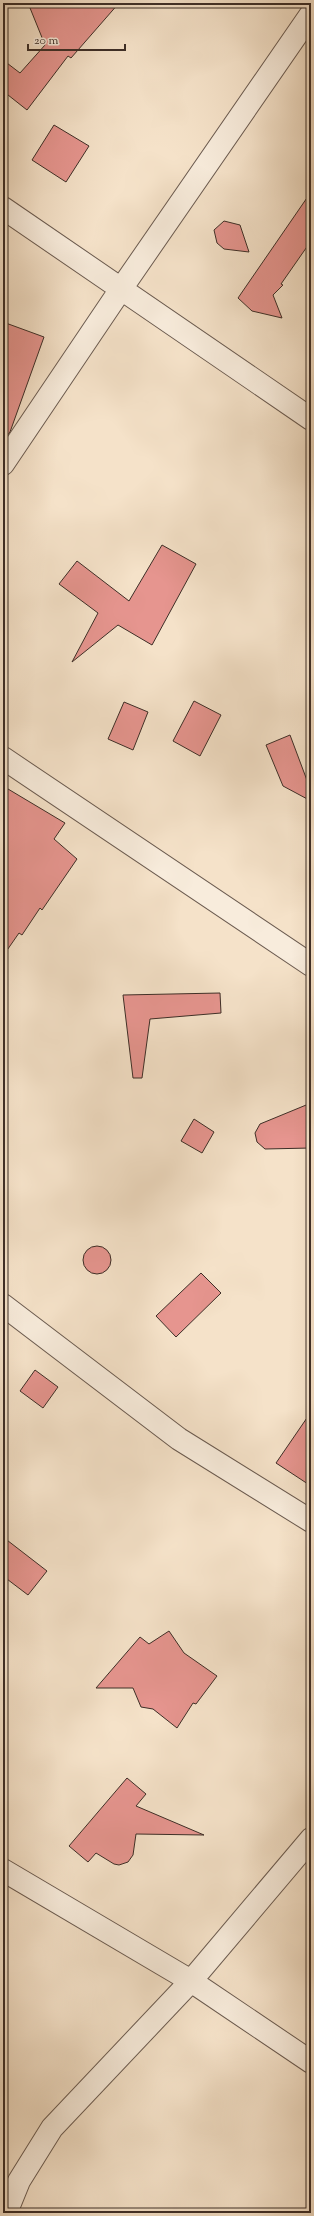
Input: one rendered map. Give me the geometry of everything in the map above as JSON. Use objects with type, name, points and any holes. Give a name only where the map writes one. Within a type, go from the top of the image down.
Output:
[{"type":"street","points":[[3,464],[121,289],[311,14]]},
{"type":"street","points":[[3,208],[311,419]]},
{"type":"street","points":[[3,758],[311,965]]},
{"type":"street","points":[[3,1305],[179,1439],[311,1521]]},
{"type":"street","points":[[6,2213],[19,2181],[52,2128],[191,1981],[311,1839]]},
{"type":"street","points":[[3,1870],[191,1981],[311,2062]]},
{"type":"building","points":[[28,3],[119,3],[71,58],[68,56],[27,110],[3,91],[3,60],[20,73],[45,45]]},
{"type":"building","points":[[54,125],[89,146],[66,182],[32,160]]},
{"type":"building","points":[[311,192],[311,241],[281,284],[283,285],[273,295],[282,318],[252,311],[238,298]]},
{"type":"building","points":[[224,221],[240,225],[249,252],[224,249],[217,243],[214,230]]},
{"type":"building","points":[[3,322],[44,337],[10,432],[3,441]]},
{"type":"building","points":[[162,545],[196,564],[152,645],[118,625],[72,662],[98,613],[59,584],[77,561],[129,601]]},
{"type":"building","points":[[194,701],[221,715],[200,756],[173,741]]},
{"type":"building","points":[[124,702],[148,712],[133,750],[108,739]]},
{"type":"building","points":[[290,735],[311,791],[311,801],[283,786],[266,745]]},
{"type":"building","points":[[3,786],[65,823],[54,839],[77,859],[42,910],[40,908],[22,935],[19,933],[3,956]]},
{"type":"building","points":[[220,993],[221,1013],[150,1019],[142,1078],[133,1078],[123,995]]},
{"type":"building","points":[[311,1103],[311,1148],[265,1149],[257,1142],[255,1133],[260,1124]]},
{"type":"building","points":[[194,1119],[214,1132],[202,1153],[181,1141]]},
{"type":"building","points":[[97,1246],[103,1247],[107,1250],[110,1254],[110,1266],[107,1270],[103,1273],[97,1274],[91,1273],[87,1270],[84,1266],[83,1260],[84,1254],[87,1250],[91,1247]]},
{"type":"building","points":[[201,1273],[221,1293],[176,1337],[156,1316]]},
{"type":"building","points":[[35,1370],[58,1387],[43,1408],[20,1391]]},
{"type":"building","points":[[311,1412],[311,1486],[276,1463]]},
{"type":"building","points":[[3,1537],[47,1571],[28,1595],[3,1576]]},
{"type":"building","points":[[169,1631],[184,1653],[217,1676],[196,1704],[193,1703],[177,1728],[153,1709],[141,1707],[133,1688],[96,1688],[140,1637],[149,1644]]},
{"type":"building","points":[[127,1778],[146,1794],[136,1806],[204,1835],[136,1834],[133,1855],[128,1862],[119,1865],[114,1864],[96,1853],[88,1862],[69,1846]]}]
